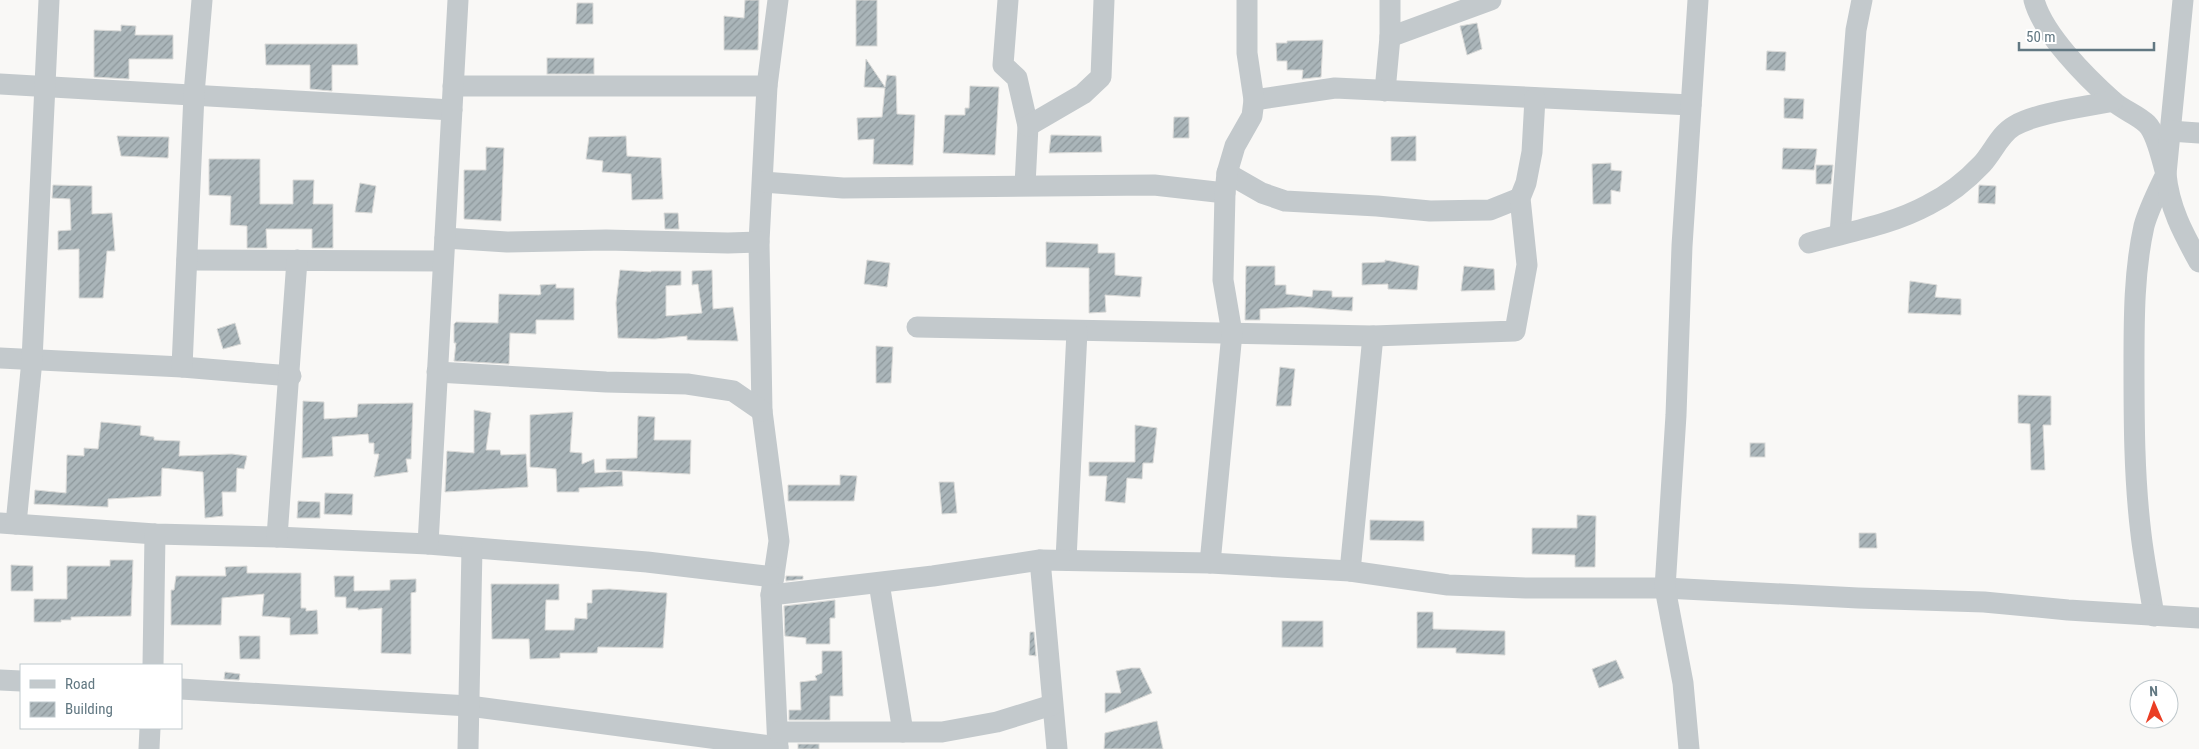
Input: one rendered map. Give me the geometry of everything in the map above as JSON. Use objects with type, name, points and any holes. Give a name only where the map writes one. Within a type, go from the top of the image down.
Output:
[{"type":"street","points":[[49,0],[32,360],[8,523],[155,534],[278,537],[428,544],[647,562],[772,586],[879,583],[1040,560],[1210,562],[1350,570],[1448,585],[1526,588],[1665,588],[1858,598],[1984,602],[2199,618]]},
{"type":"street","points":[[182,367],[194,94],[202,0]]},
{"type":"street","points":[[428,544],[458,0]]},
{"type":"street","points":[[778,0],[767,86],[759,242],[762,412],[779,541],[772,586],[778,743]]},
{"type":"street","points":[[1008,0],[1003,65],[1017,78],[1028,126],[1025,185]]},
{"type":"street","points":[[1028,126],[1083,94],[1101,77],[1104,0]]},
{"type":"street","points":[[1210,562],[1232,333],[1222,280],[1226,183],[1235,146],[1252,116],[1254,100],[1247,53],[1247,0]]},
{"type":"street","points":[[1385,91],[1390,37],[1390,0]]},
{"type":"street","points":[[1390,37],[1491,0]]},
{"type":"street","points":[[1689,749],[1683,683],[1665,588],[1698,0]]},
{"type":"street","points":[[1840,234],[1856,30],[1862,0]]},
{"type":"street","points":[[2034,0],[2037,14],[2057,43],[2114,101],[2148,125],[2158,145],[2166,174],[2168,194],[2175,216],[2199,262]]},
{"type":"street","points":[[2154,616],[2141,534],[2137,488],[2133,422],[2134,320],[2144,225],[2153,200],[2166,174],[2183,0]]},
{"type":"street","points":[[0,84],[452,110]]},
{"type":"street","points":[[453,86],[767,86]]},
{"type":"street","points":[[1254,100],[1335,88],[1691,105]]},
{"type":"street","points":[[917,327],[1373,336],[1515,331],[1527,265],[1520,198],[1526,183],[1532,152],[1535,98]]},
{"type":"street","points":[[1808,243],[1902,217],[1929,205],[1959,185],[1982,164],[1999,140],[2013,126],[2035,118],[2114,101]]},
{"type":"street","points":[[2170,131],[2199,133]]},
{"type":"street","points":[[762,182],[843,188],[1226,183],[1285,201],[1430,211],[1490,210],[1520,198]]},
{"type":"street","points":[[445,238],[532,242],[606,240],[759,242]]},
{"type":"street","points":[[187,260],[443,261]]},
{"type":"street","points":[[278,537],[291,376],[297,260]]},
{"type":"street","points":[[1066,560],[1077,331]]},
{"type":"street","points":[[1350,570],[1373,336]]},
{"type":"street","points":[[0,358],[182,367],[291,376]]},
{"type":"street","points":[[437,372],[606,382],[686,384],[733,391],[762,412]]},
{"type":"street","points":[[153,664],[155,534]]},
{"type":"street","points":[[468,749],[472,548]]},
{"type":"street","points":[[1040,560],[1057,749]]},
{"type":"street","points":[[879,583],[903,732]]},
{"type":"street","points":[[0,680],[20,681]]},
{"type":"street","points":[[182,689],[470,706],[778,743],[903,732],[942,732],[997,722],[1052,704]]},
{"type":"street","points":[[149,749],[150,729]]},
{"type":"building","points":[[745,0],[759,0],[758,50],[724,50],[724,16],[744,18]]},
{"type":"building","points":[[856,0],[877,0],[877,46],[856,46]]},
{"type":"building","points":[[577,3],[593,3],[593,24],[576,24]]},
{"type":"building","points":[[1477,23],[1482,49],[1467,55],[1460,26]]},
{"type":"building","points":[[121,25],[136,26],[135,35],[173,35],[173,59],[129,59],[129,79],[94,77],[94,30],[121,31]]},
{"type":"building","points":[[1323,40],[1321,77],[1302,79],[1303,70],[1287,70],[1287,61],[1277,61],[1276,43]]},
{"type":"building","points":[[265,44],[357,44],[358,65],[332,65],[332,91],[310,89],[310,65],[266,65]]},
{"type":"building","points":[[1767,51],[1786,52],[1785,71],[1766,70]]},
{"type":"building","points":[[547,58],[594,58],[594,74],[547,74]]},
{"type":"building","points":[[866,59],[885,87],[887,75],[896,76],[897,114],[915,115],[913,165],[873,164],[874,139],[858,140],[857,118],[882,117],[885,88],[864,87]]},
{"type":"building","points":[[970,86],[999,87],[995,155],[943,153],[945,115],[965,115],[965,108],[969,108]]},
{"type":"building","points":[[1784,98],[1804,99],[1803,119],[1784,118]]},
{"type":"building","points":[[1174,117],[1189,117],[1189,138],[1173,138]]},
{"type":"building","points":[[1051,135],[1101,136],[1102,152],[1049,153]]},
{"type":"building","points":[[117,136],[169,137],[168,158],[121,156]]},
{"type":"building","points":[[626,136],[627,156],[661,158],[663,199],[632,200],[631,174],[602,172],[603,161],[586,159],[589,137]]},
{"type":"building","points":[[1416,136],[1416,161],[1391,161],[1391,137]]},
{"type":"building","points":[[486,147],[504,148],[501,221],[464,219],[464,170],[486,170]]},
{"type":"building","points":[[1783,148],[1817,149],[1814,170],[1782,169]]},
{"type":"building","points":[[209,159],[260,159],[260,204],[293,204],[293,180],[314,180],[313,204],[333,204],[333,248],[312,248],[312,229],[266,229],[267,248],[247,248],[247,226],[230,225],[231,196],[209,195]]},
{"type":"building","points":[[1611,163],[1611,170],[1622,171],[1620,192],[1611,190],[1611,204],[1593,204],[1592,164]]},
{"type":"building","points":[[1816,165],[1833,165],[1831,184],[1816,184]]},
{"type":"building","points":[[360,183],[376,186],[372,213],[355,212]]},
{"type":"building","points":[[53,185],[92,186],[92,214],[112,213],[115,251],[107,251],[103,298],[79,298],[79,249],[58,250],[58,231],[71,230],[70,199],[52,198]]},
{"type":"building","points":[[1979,185],[1996,186],[1995,204],[1978,203]]},
{"type":"building","points":[[664,213],[678,213],[679,229],[665,229]]},
{"type":"building","points":[[1046,242],[1098,244],[1098,253],[1115,253],[1115,275],[1142,277],[1140,297],[1105,295],[1106,312],[1089,313],[1089,268],[1046,267]]},
{"type":"building","points":[[867,260],[890,263],[887,287],[864,284]]},
{"type":"building","points":[[1385,260],[1419,266],[1417,290],[1388,289],[1388,284],[1362,285],[1362,263],[1385,262]]},
{"type":"building","points":[[1246,266],[1275,266],[1275,285],[1286,285],[1286,294],[1312,297],[1313,290],[1332,291],[1332,297],[1353,297],[1352,311],[1301,307],[1260,309],[1260,320],[1245,320]]},
{"type":"building","points":[[1464,266],[1494,269],[1495,290],[1461,291]]},
{"type":"building","points":[[620,270],[681,271],[681,285],[666,286],[666,316],[702,313],[698,284],[692,285],[692,271],[712,270],[713,309],[733,307],[738,341],[687,340],[687,336],[655,339],[618,338],[616,303]]},
{"type":"building","points":[[1910,281],[1937,285],[1935,297],[1961,299],[1961,315],[1908,313]]},
{"type":"building","points":[[556,284],[556,288],[574,288],[574,320],[536,320],[536,334],[510,333],[509,364],[454,361],[456,343],[454,343],[454,324],[456,322],[498,323],[499,294],[539,295],[541,294],[540,285]]},
{"type":"building","points":[[235,323],[241,344],[223,349],[217,329]]},
{"type":"building","points":[[876,346],[893,347],[891,383],[876,383]]},
{"type":"building","points":[[1280,367],[1295,369],[1291,406],[1276,406]]},
{"type":"building","points":[[2018,395],[2051,396],[2051,425],[2043,425],[2045,470],[2031,470],[2030,424],[2018,423]]},
{"type":"building","points":[[303,401],[324,402],[324,419],[357,417],[358,404],[413,403],[411,459],[406,459],[408,472],[374,477],[379,454],[374,454],[374,443],[369,443],[368,434],[332,437],[333,456],[302,458]]},
{"type":"building","points":[[474,410],[491,413],[486,450],[500,450],[501,455],[526,454],[528,487],[445,492],[447,451],[474,453]]},
{"type":"building","points":[[573,412],[570,452],[582,453],[582,464],[594,459],[595,473],[622,471],[623,486],[579,488],[579,492],[557,492],[556,469],[530,467],[530,415]]},
{"type":"building","points":[[638,416],[655,417],[654,440],[691,440],[690,474],[606,470],[606,459],[637,458]]},
{"type":"building","points":[[101,422],[141,426],[140,435],[154,437],[154,440],[180,441],[179,456],[232,454],[247,456],[244,469],[237,468],[236,492],[222,492],[223,516],[205,518],[203,472],[162,468],[161,496],[108,499],[108,507],[34,504],[35,490],[66,493],[67,455],[84,456],[84,448],[98,449]]},
{"type":"building","points":[[1135,425],[1157,428],[1153,463],[1143,463],[1142,479],[1127,478],[1125,503],[1105,501],[1107,476],[1089,476],[1089,462],[1135,462]]},
{"type":"building","points":[[1750,443],[1765,443],[1765,457],[1750,457]]},
{"type":"building","points":[[840,475],[857,476],[854,501],[788,501],[788,485],[840,485]]},
{"type":"building","points":[[939,482],[954,482],[957,513],[942,514]]},
{"type":"building","points":[[325,493],[353,494],[352,515],[324,514]]},
{"type":"building","points":[[298,501],[320,502],[320,518],[297,518]]},
{"type":"building","points":[[1577,515],[1596,516],[1595,567],[1575,567],[1575,555],[1532,554],[1532,528],[1577,528]]},
{"type":"building","points":[[1370,520],[1424,521],[1424,541],[1370,540]]},
{"type":"building","points":[[1859,533],[1876,533],[1877,548],[1859,548]]},
{"type":"building","points":[[110,560],[133,560],[131,616],[71,617],[71,620],[61,620],[61,622],[34,622],[34,599],[67,599],[67,566],[110,566]]},
{"type":"building","points":[[11,565],[33,566],[33,591],[11,591]]},
{"type":"building","points":[[247,566],[247,573],[301,573],[301,608],[306,608],[306,611],[317,610],[318,634],[290,635],[290,618],[262,616],[264,594],[222,598],[221,625],[171,625],[171,590],[174,590],[176,576],[226,576],[225,567]]},
{"type":"building","points":[[334,576],[354,576],[354,591],[390,590],[390,580],[416,579],[416,592],[411,593],[411,654],[381,653],[382,608],[358,610],[358,608],[346,608],[346,597],[335,597]]},
{"type":"building","points":[[786,576],[803,576],[803,579],[786,581]]},
{"type":"building","points":[[491,584],[559,584],[559,600],[546,600],[545,630],[574,630],[575,618],[587,619],[587,603],[592,603],[592,590],[609,589],[667,593],[663,648],[598,647],[597,653],[560,653],[560,658],[530,659],[529,639],[492,639]]},
{"type":"building","points":[[835,600],[835,618],[830,618],[830,644],[806,644],[806,638],[785,636],[784,606]]},
{"type":"building","points":[[1417,612],[1433,612],[1433,629],[1505,631],[1505,655],[1456,653],[1456,648],[1417,648]]},
{"type":"building","points":[[1282,621],[1323,621],[1323,647],[1282,647]]},
{"type":"building","points":[[1030,632],[1034,632],[1036,656],[1029,655]]},
{"type":"building","points":[[239,636],[260,636],[260,659],[240,659]]},
{"type":"building","points":[[822,651],[842,651],[843,696],[830,696],[830,720],[789,720],[789,710],[801,710],[800,682],[817,680],[815,676],[822,673]]},
{"type":"building","points":[[1616,660],[1624,678],[1599,688],[1592,669]]},
{"type":"building","points":[[1140,668],[1152,693],[1105,713],[1105,693],[1121,693],[1116,671]]},
{"type":"building","points":[[225,672],[240,674],[239,680],[224,679]]},
{"type":"building","points":[[1157,721],[1163,749],[1104,749],[1105,733]]},
{"type":"building","points":[[798,744],[819,744],[819,749],[798,749]]}]
